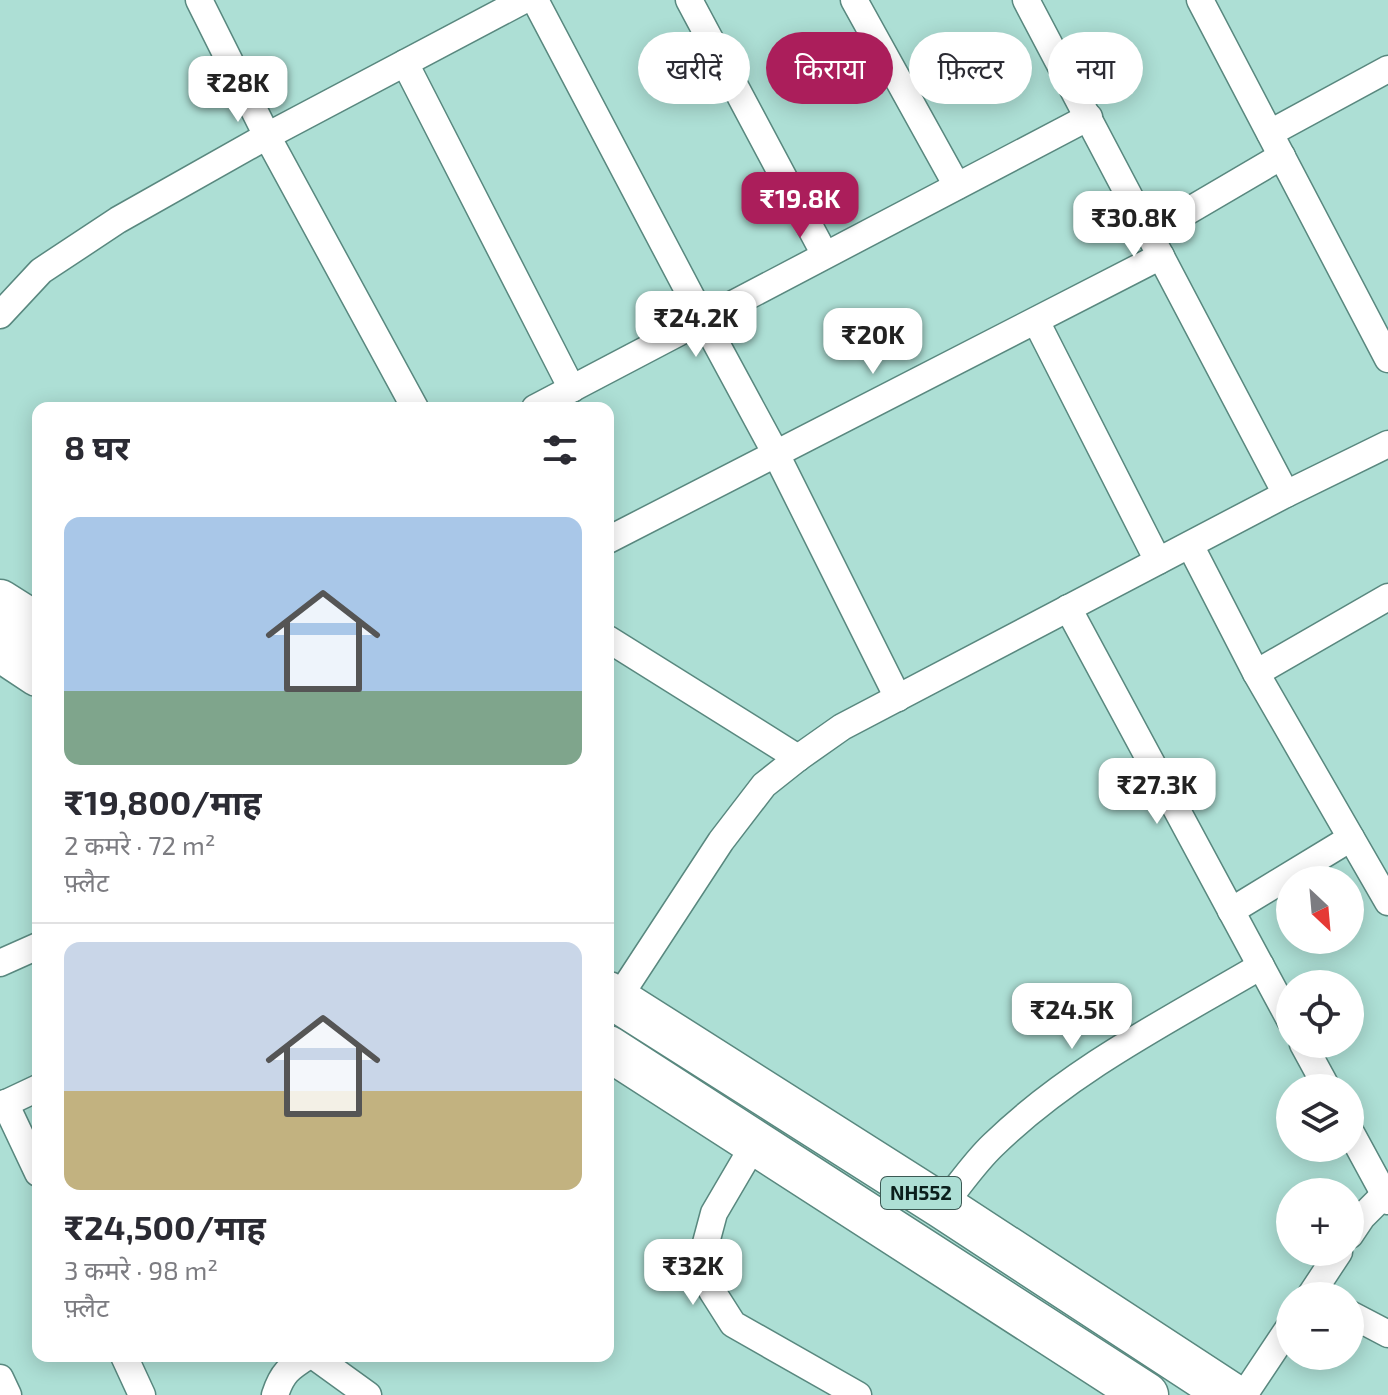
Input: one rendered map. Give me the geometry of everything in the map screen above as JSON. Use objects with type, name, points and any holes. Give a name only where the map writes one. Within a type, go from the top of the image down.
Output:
[{"type":"highway","points":[[0,602],[32,622]]},
{"type":"highway","points":[[0,649],[32,670]]},
{"type":"highway","name":"NH552","points":[[614,998],[942,1206],[1231,1395]]},
{"type":"highway","name":"NH552","points":[[614,1052],[1146,1395]]},
{"type":"street","points":[[199,0],[267,136],[412,402]]},
{"type":"street","points":[[0,315],[41,271],[118,220],[267,136],[524,0]]},
{"type":"street","points":[[535,0],[776,454],[898,698]]},
{"type":"street","points":[[689,0],[825,255]]},
{"type":"street","points":[[854,0],[957,186]]},
{"type":"street","points":[[1026,0],[1286,494]]},
{"type":"street","points":[[1202,1],[1388,359]]},
{"type":"street","points":[[405,63],[572,389]]},
{"type":"street","points":[[614,537],[1036,321],[1155,245],[1276,145],[1388,69]]},
{"type":"street","points":[[547,402],[1089,117]]},
{"type":"street","points":[[1036,321],[1158,561]]},
{"type":"street","points":[[614,994],[764,785],[798,758],[842,727],[1286,494],[1388,444]]},
{"type":"street","points":[[1190,545],[1256,673],[1388,902]]},
{"type":"street","points":[[1256,673],[1388,597]]},
{"type":"street","points":[[1068,608],[1276,994]]},
{"type":"street","points":[[614,643],[798,758]]},
{"type":"street","points":[[1231,911],[1351,838]]},
{"type":"street","points":[[0,963],[32,949]]},
{"type":"street","points":[[942,1206],[991,1147],[1044,1100],[1117,1051],[1261,966]]},
{"type":"street","points":[[32,1091],[3,1104],[32,1161]]},
{"type":"street","points":[[755,1143],[714,1213],[703,1254],[712,1291],[733,1324],[857,1395]]},
{"type":"street","points":[[1364,1155],[1387,1195],[1364,1215]]},
{"type":"street","points":[[1364,1321],[1388,1334]]},
{"type":"street","points":[[1244,1395],[1276,1347]]},
{"type":"street","points":[[127,1362],[142,1395]]},
{"type":"street","points":[[275,1395],[279,1381],[298,1362]]},
{"type":"street","points":[[322,1362],[368,1395]]},
{"type":"street","points":[[0,1378],[8,1395]]}]
